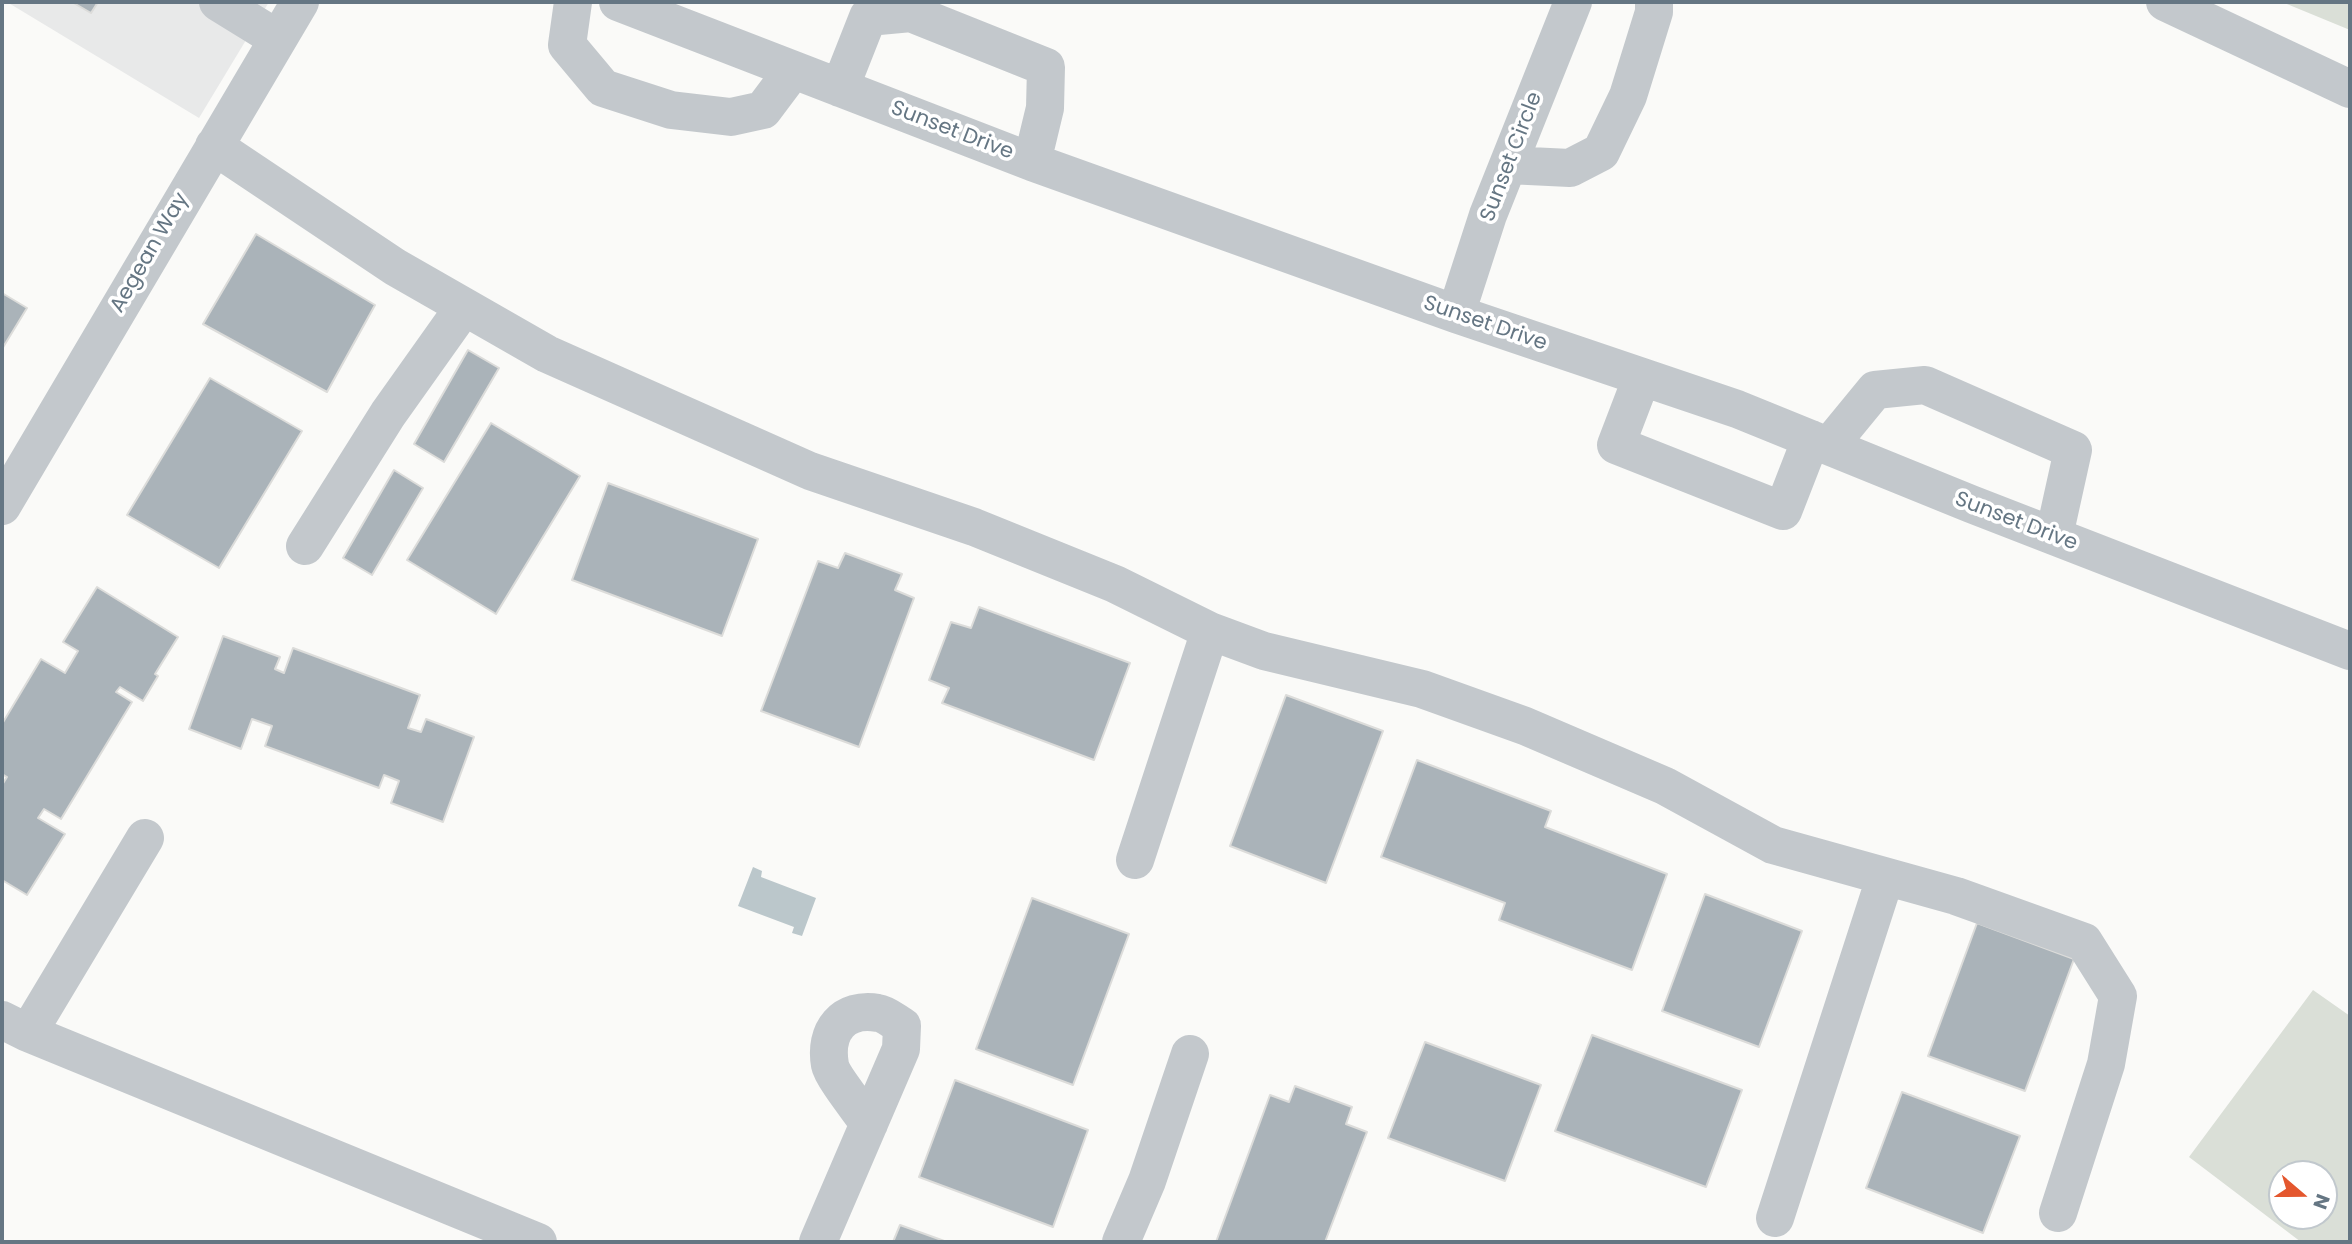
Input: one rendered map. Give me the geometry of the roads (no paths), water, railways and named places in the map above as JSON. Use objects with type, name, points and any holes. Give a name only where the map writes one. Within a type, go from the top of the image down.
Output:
[{"type":"street","points":[[218,2],[278,39]]},
{"type":"street","name":"Aegean Way","points":[[2,506],[300,2]]},
{"type":"street","points":[[573,2],[567,45],[603,88],[671,110],[731,117],[763,110],[793,70]]},
{"type":"street","name":"Sunset Drive","points":[[618,2],[1032,162],[1456,314],[1737,409],[2350,651]]},
{"type":"street","name":"Sunset Circle","points":[[1456,314],[1488,215],[1573,2]]},
{"type":"street","points":[[1508,165],[1570,168],[1601,152],[1628,96],[1654,12],[1654,2]]},
{"type":"street","points":[[2165,2],[2350,89]]},
{"type":"street","points":[[840,88],[868,17],[911,13],[1046,67],[1045,108],[1032,162]]},
{"type":"street","points":[[214,146],[395,267],[547,354],[810,471],[1000,537],[1115,584],[1210,631],[1264,651],[1422,689],[1499,717],[1665,786],[1773,845],[1956,896],[2084,942],[2118,996],[2106,1064],[2058,1213]]},
{"type":"street","points":[[305,546],[388,414],[464,307]]},
{"type":"street","points":[[1642,377],[1616,445],[1783,512],[1820,442],[1875,390],[1925,384],[2073,450],[2054,536]]},
{"type":"street","points":[[1135,860],[1210,631]]},
{"type":"street","points":[[145,838],[15,1026],[538,1242]]},
{"type":"street","points":[[1775,1218],[1885,878]]},
{"type":"street","points":[[1121,1242],[1147,1181],[1190,1055]]},
{"type":"street","points":[[818,1242],[869,1124]]}]
